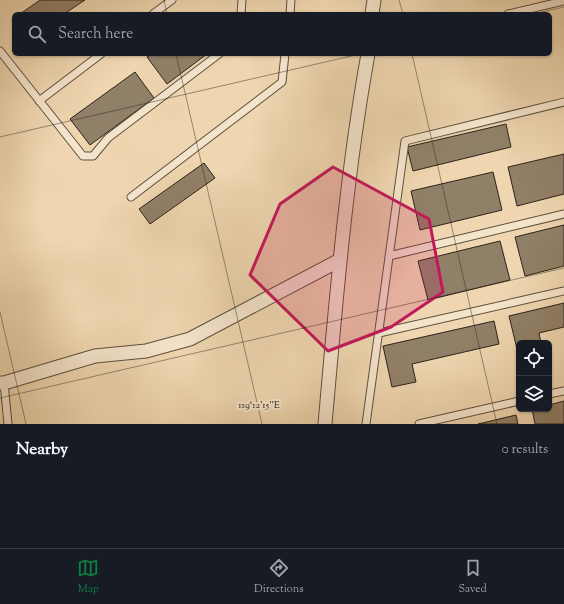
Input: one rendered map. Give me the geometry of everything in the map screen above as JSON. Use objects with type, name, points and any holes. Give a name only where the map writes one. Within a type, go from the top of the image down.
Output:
[{"type":"street","points":[[372,12],[374,0]]},
{"type":"street","points":[[325,424],[340,260],[359,104],[368,56]]},
{"type":"street","points":[[2,383],[95,356],[146,351],[190,339],[340,260]]},
{"type":"lane","points":[[156,12],[172,0]]},
{"type":"lane","points":[[241,12],[242,0]]},
{"type":"lane","points":[[290,12],[291,0]]},
{"type":"lane","points":[[517,12],[564,1]]},
{"type":"lane","points":[[0,51],[83,156],[93,156],[108,138],[217,56]]},
{"type":"lane","points":[[39,101],[98,56]]},
{"type":"lane","points":[[131,197],[282,82],[285,56]]},
{"type":"lane","points":[[366,424],[405,141],[564,102]]},
{"type":"lane","points":[[389,256],[564,214]]},
{"type":"lane","points":[[378,333],[564,291]]},
{"type":"lane","points":[[2,383],[8,424]]},
{"type":"lane","points":[[552,393],[564,391]]},
{"type":"lane","points":[[419,424],[516,402]]},
{"type":"highlighted area","points":[[333,167],[429,219],[443,292],[391,327],[328,351],[250,275],[280,204]]},
{"type":"building","points":[[40,0],[85,0],[67,12],[23,12]]},
{"type":"building","points":[[149,56],[204,56],[167,84],[147,57]]},
{"type":"building","points":[[135,72],[154,98],[90,145],[70,119]]},
{"type":"building","points":[[506,124],[511,147],[413,171],[407,147]]},
{"type":"building","points":[[564,154],[564,194],[517,206],[508,167]]},
{"type":"building","points":[[204,163],[215,178],[150,224],[139,209]]},
{"type":"building","points":[[493,172],[502,210],[420,230],[411,191]]},
{"type":"building","points":[[564,225],[564,266],[525,276],[515,237]]},
{"type":"building","points":[[500,241],[510,280],[428,300],[418,261]]},
{"type":"building","points":[[564,303],[564,327],[539,333],[540,340],[516,340],[516,345],[509,316]]},
{"type":"building","points":[[494,321],[499,344],[412,364],[416,382],[392,387],[383,346]]},
{"type":"building","points":[[564,401],[564,424],[535,424],[533,412],[552,412],[552,404]]},
{"type":"building","points":[[516,415],[518,424],[478,424]]}]
